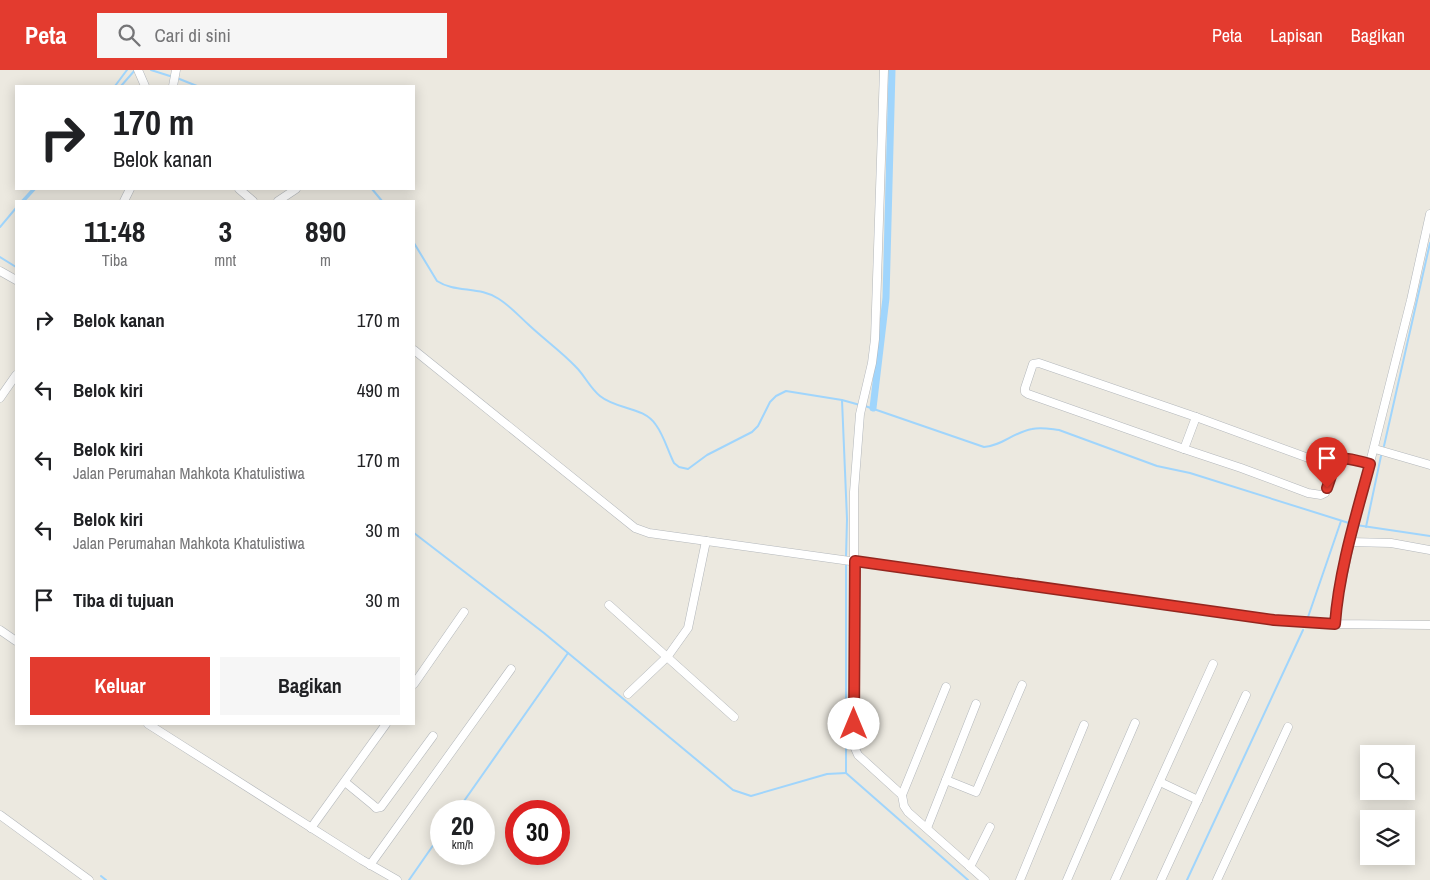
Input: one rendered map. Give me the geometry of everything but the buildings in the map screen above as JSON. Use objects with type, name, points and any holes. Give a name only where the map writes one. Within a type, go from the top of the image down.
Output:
[{"type":"street","points":[[138,70],[144,83]]},
{"type":"street","points":[[173,85],[176,70]]},
{"type":"street","points":[[884,70],[875,332],[872,363],[860,414],[854,492],[855,750],[858,755],[902,794]]},
{"type":"street","points":[[241,190],[252,200]]},
{"type":"street","points":[[280,200],[294,190]]},
{"type":"street","points":[[1335,624],[1337,603],[1356,514],[1375,448],[1430,214]]},
{"type":"street","points":[[0,271],[15,279]]},
{"type":"street","points":[[415,351],[636,528],[648,533],[1274,620],[1335,624],[1430,625]]},
{"type":"street","points":[[1333,467],[1196,417],[1035,363],[1025,388],[1025,392],[1028,394],[1317,495],[1324,493],[1333,467],[1339,460],[1346,458],[1370,464]]},
{"type":"street","points":[[0,398],[15,376]]},
{"type":"street","points":[[1184,450],[1196,417]]},
{"type":"street","points":[[1375,448],[1430,465]]},
{"type":"street","points":[[1351,538],[1430,550]]},
{"type":"street","points":[[628,694],[668,656],[688,628],[706,541]]},
{"type":"street","points":[[609,605],[734,717]]},
{"type":"street","points":[[415,683],[464,612]]},
{"type":"street","points":[[0,630],[15,640]]},
{"type":"street","points":[[1115,880],[1213,664]]},
{"type":"street","points":[[370,865],[511,669]]},
{"type":"street","points":[[946,780],[976,792],[1022,685]]},
{"type":"street","points":[[946,687],[902,794],[904,806],[908,812],[985,880]]},
{"type":"street","points":[[1161,880],[1246,695]]},
{"type":"street","points":[[927,828],[976,704]]},
{"type":"street","points":[[1067,880],[1135,723]]},
{"type":"street","points":[[150,725],[370,865],[397,880]]},
{"type":"street","points":[[311,828],[338,788],[345,782],[385,725]]},
{"type":"street","points":[[1020,880],[1084,725]]},
{"type":"street","points":[[1218,880],[1288,727]]},
{"type":"street","points":[[345,782],[376,808],[380,807],[433,736]]},
{"type":"street","points":[[1160,782],[1198,800]]},
{"type":"street","points":[[0,815],[89,880]]},
{"type":"street","points":[[970,867],[990,827]]},
{"type":"waterway","points":[[116,85],[127,70]]},
{"type":"waterway","points":[[122,85],[135,70]]},
{"type":"waterway","points":[[151,70],[173,77]]},
{"type":"waterway","points":[[873,408],[886,298],[892,70]]},
{"type":"waterway","points":[[177,78],[194,85]]},
{"type":"waterway","points":[[23,200],[32,190]]},
{"type":"waterway","points":[[25,200],[34,190]]},
{"type":"waterway","points":[[373,190],[381,200]]},
{"type":"waterway","points":[[0,227],[15,209]]},
{"type":"waterway","points":[[1384,446],[1430,243]]},
{"type":"waterway","points":[[415,245],[437,281],[452,287],[484,292],[499,299],[571,362],[600,396],[614,404],[644,414],[651,419],[661,434],[674,463],[679,467],[688,469],[707,455],[752,432],[758,426],[770,402],[776,396],[786,391],[842,400],[860,405]]},
{"type":"waterway","points":[[0,257],[15,266]]},
{"type":"waterway","points":[[842,400],[847,519],[846,557]]},
{"type":"waterway","points":[[865,406],[984,447],[997,444],[1032,429],[1059,430],[1157,466],[1190,473],[1352,524]]},
{"type":"waterway","points":[[1366,527],[1381,456]]},
{"type":"waterway","points":[[1307,620],[1341,521]]},
{"type":"waterway","points":[[1356,525],[1430,536]]},
{"type":"waterway","points":[[415,534],[544,633],[733,790],[751,796],[827,774],[846,773]]},
{"type":"waterway","points":[[846,562],[846,773],[968,880]]},
{"type":"waterway","points":[[1187,880],[1303,630]]},
{"type":"waterway","points":[[465,800],[568,653]]},
{"type":"waterway","points":[[409,880],[430,850]]},
{"type":"waterway","points":[[101,876],[106,880]]},
{"type":"route","points":[[854,724],[855,561],[1274,620],[1335,624],[1337,603],[1356,514],[1370,464],[1346,458],[1339,460],[1333,467],[1327,488]]}]
